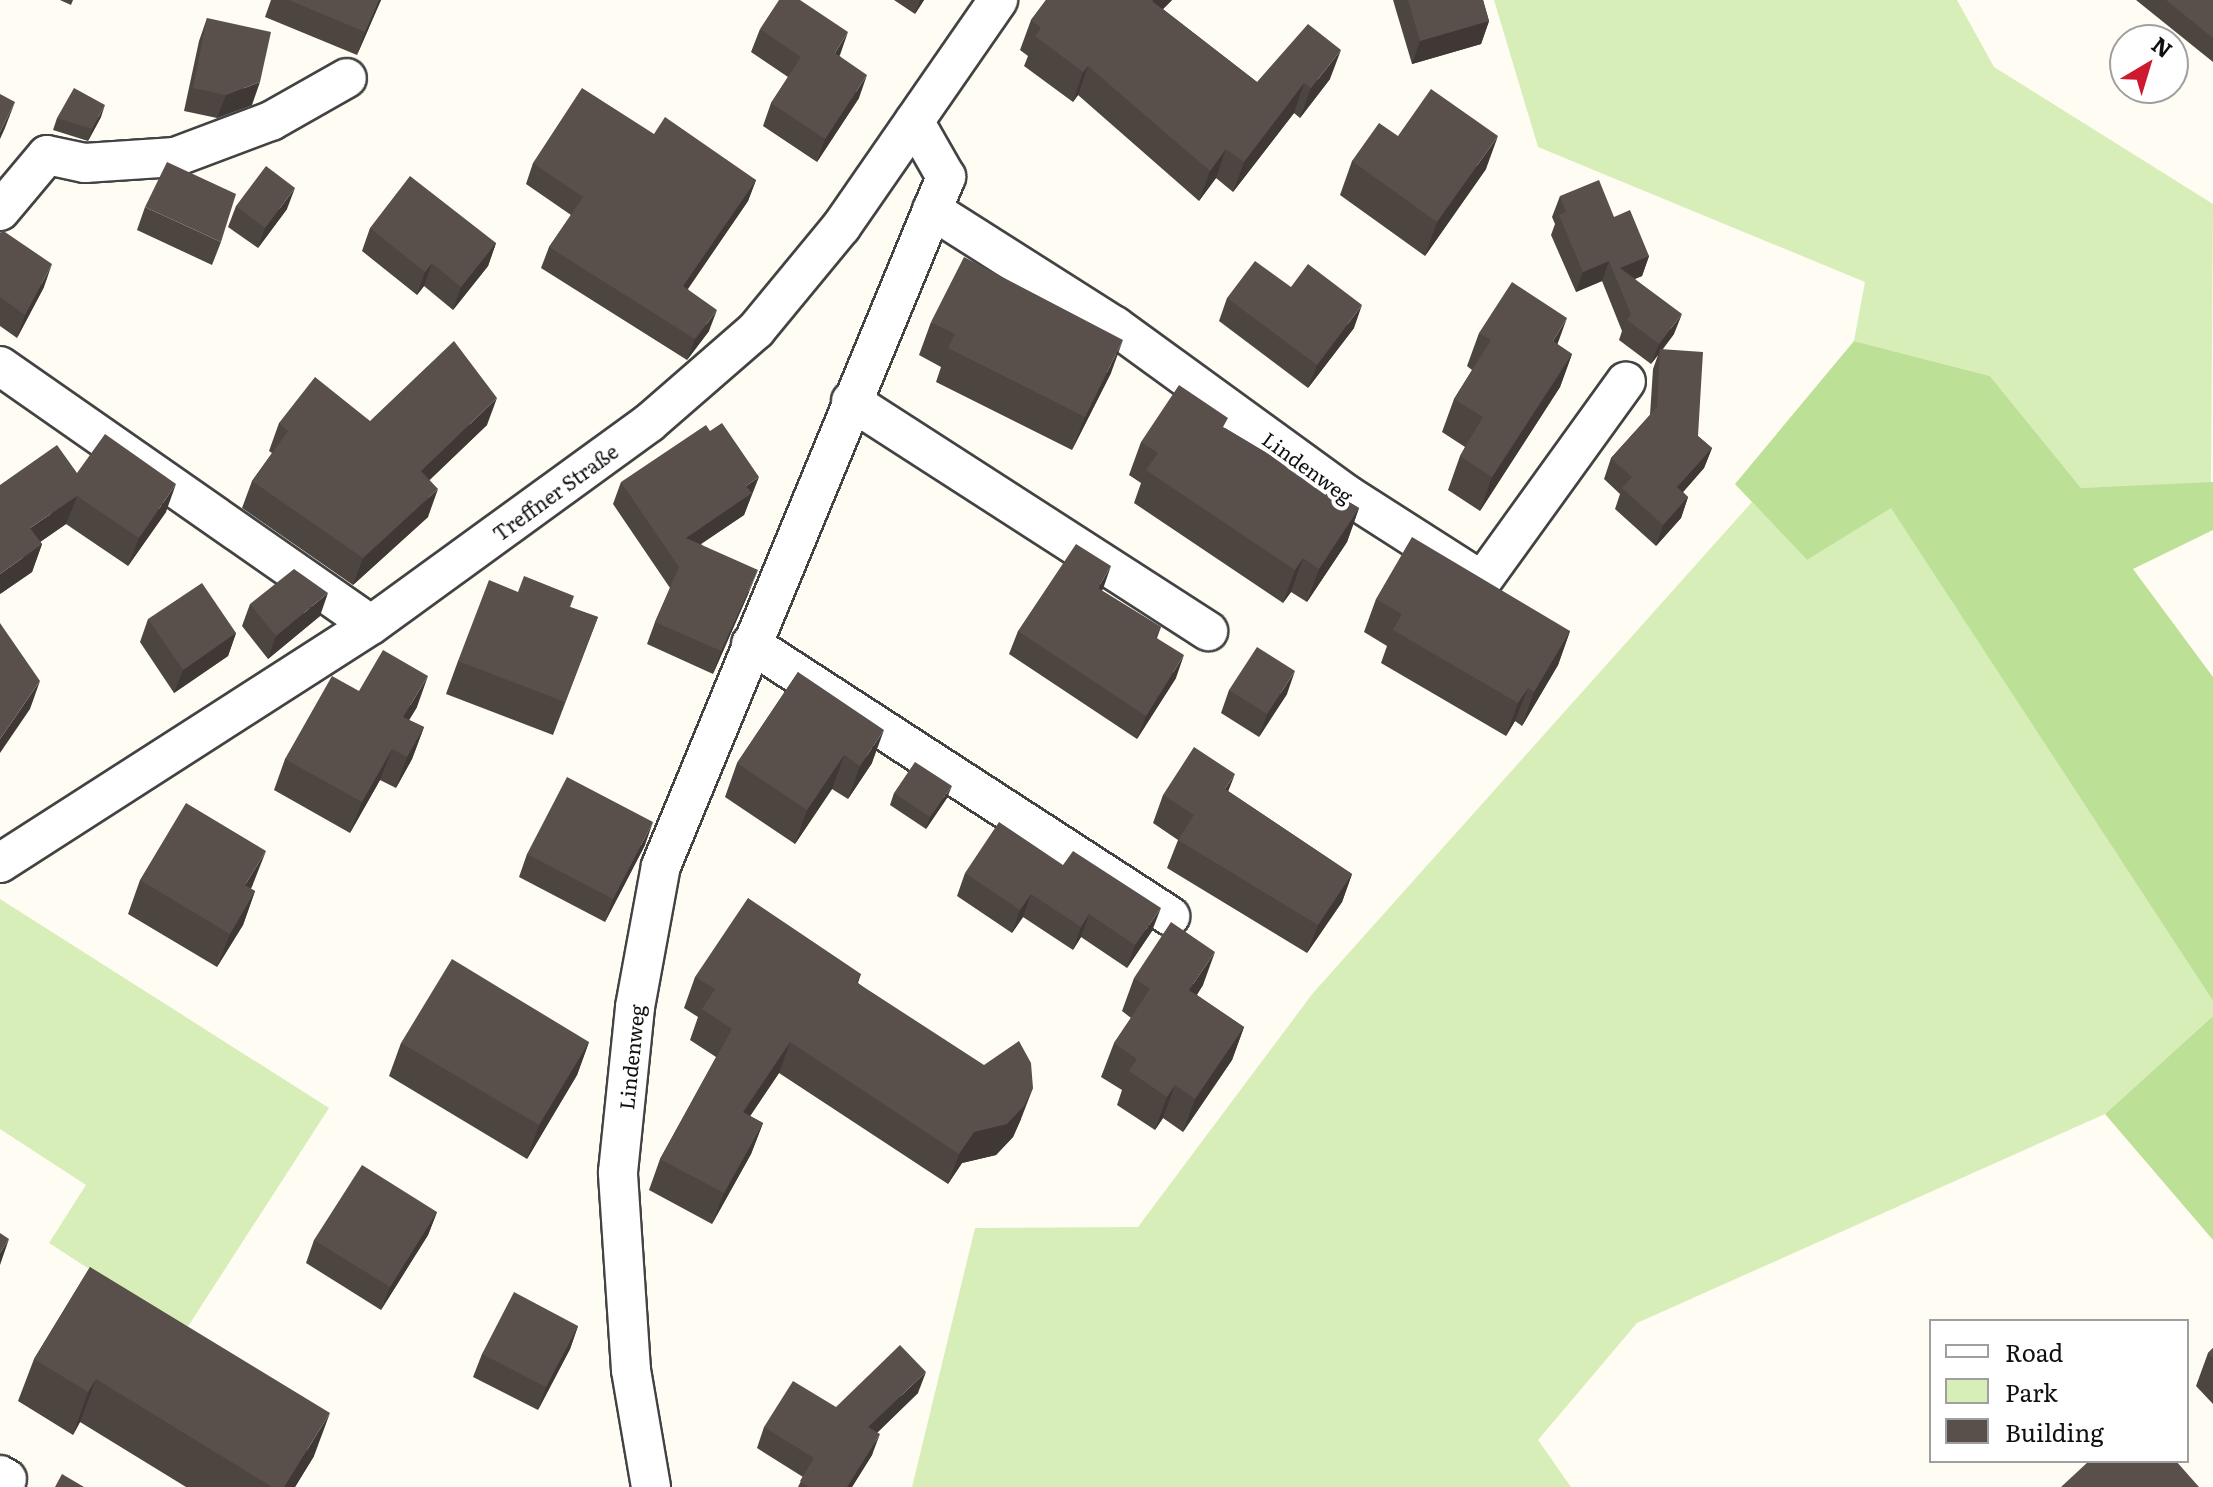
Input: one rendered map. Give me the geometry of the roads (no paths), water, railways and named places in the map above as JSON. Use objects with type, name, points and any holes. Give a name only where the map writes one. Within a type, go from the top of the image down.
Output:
[{"type":"street","name":"Treffner Straße","points":[[0,863],[371,625],[649,423],[756,330],[914,121],[998,0]]},
{"type":"street","points":[[0,211],[47,155],[85,163],[175,157],[271,121],[347,78]]},
{"type":"street","name":"Lindenweg","points":[[651,1487],[631,1370],[618,1172],[635,1007],[661,866],[946,177],[914,121]]},
{"type":"street","name":"Lindenweg","points":[[932,210],[1115,326],[1346,494],[1482,581],[1626,381]]},
{"type":"street","points":[[0,366],[371,625]]},
{"type":"street","points":[[851,401],[1208,631]]},
{"type":"street","points":[[751,644],[1170,916]]}]
